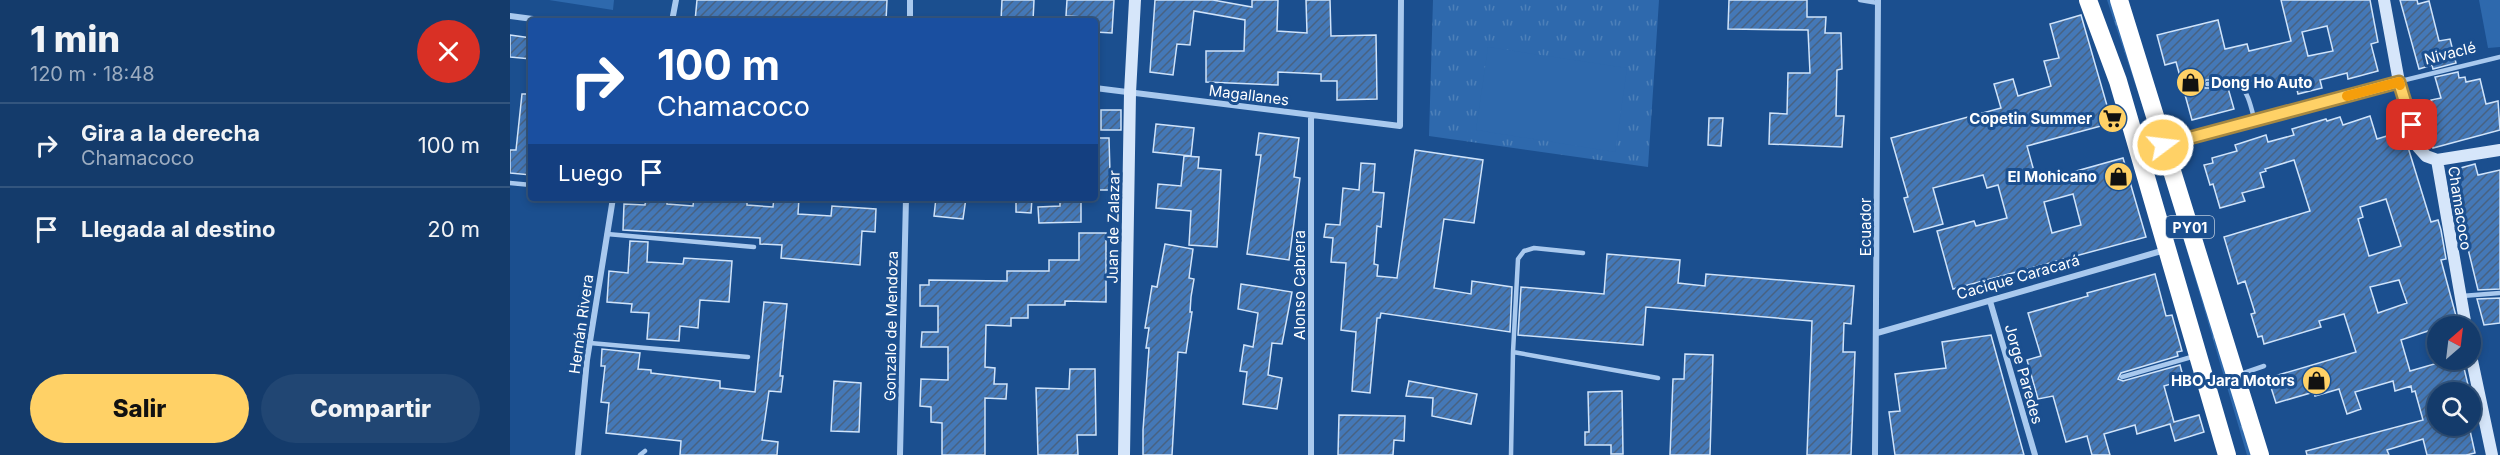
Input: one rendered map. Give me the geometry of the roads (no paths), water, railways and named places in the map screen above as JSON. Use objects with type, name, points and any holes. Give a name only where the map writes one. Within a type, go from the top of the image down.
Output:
[{"type":"highway","name":"PY01","points":[[2088,0],[2118,81],[2227,455]]},
{"type":"highway","name":"PY01","points":[[2119,0],[2260,455]]},
{"type":"street","points":[[673,18],[676,0]]},
{"type":"street","points":[[910,0],[910,18]]},
{"type":"street","name":"Juan de Zalazar","points":[[1124,455],[1130,93],[1135,0]]},
{"type":"street","name":"Magallanes","points":[[1098,88],[1400,126],[1401,0]]},
{"type":"street","name":"Chamacoco","points":[[2384,0],[2399,82],[2418,147],[2426,156],[2437,160],[2464,316]]},
{"type":"street","name":"Ecuador","points":[[1875,455],[1878,2]]},
{"type":"street","points":[[510,16],[528,18]]},
{"type":"street","name":"Nivaclé","points":[[2163,145],[2399,82]]},
{"type":"street","name":"Alonso Cabrera","points":[[1311,115],[1311,455]]},
{"type":"street","points":[[2437,160],[2500,150]]},
{"type":"street","name":"Hernán Rivera","points":[[578,455],[590,344],[613,201]]},
{"type":"street","name":"Gonzalo de Mendoza","points":[[900,455],[906,201]]},
{"type":"street","name":"Cacique Caracará","points":[[1877,333],[2167,249]]},
{"type":"street","name":"Jorge Paredes","points":[[1990,301],[2036,455]]},
{"type":"street","points":[[2474,370],[2492,455]]},
{"type":"lane","points":[[1860,0],[1878,2]]},
{"type":"lane","name":"Nivaclé","points":[[2399,82],[2500,57]]},
{"type":"lane","points":[[2207,84],[2235,83],[2244,87],[2248,94],[2254,121]]},
{"type":"lane","points":[[510,183],[528,185]]},
{"type":"lane","points":[[607,234],[754,247]]},
{"type":"lane","points":[[1511,455],[1518,259],[1524,251],[1534,248],[1583,253]]},
{"type":"lane","points":[[2459,296],[2500,293]]},
{"type":"lane","points":[[590,344],[748,357]]},
{"type":"lane","points":[[1513,351],[1658,378]]},
{"type":"lane","points":[[2122,377],[2198,356]]},
{"type":"lane","points":[[2236,376],[2264,366]]},
{"type":"lane","points":[[640,455],[645,451]]},
{"type":"place","name":"Dong Ho Auto","points":[[2190,82]]},
{"type":"place","name":"Copetin Summer","points":[[2113,118]]},
{"type":"place","name":"El Mohicano","points":[[2118,176]]},
{"type":"place","name":"HBO Jara Motors","points":[[2316,380]]}]
